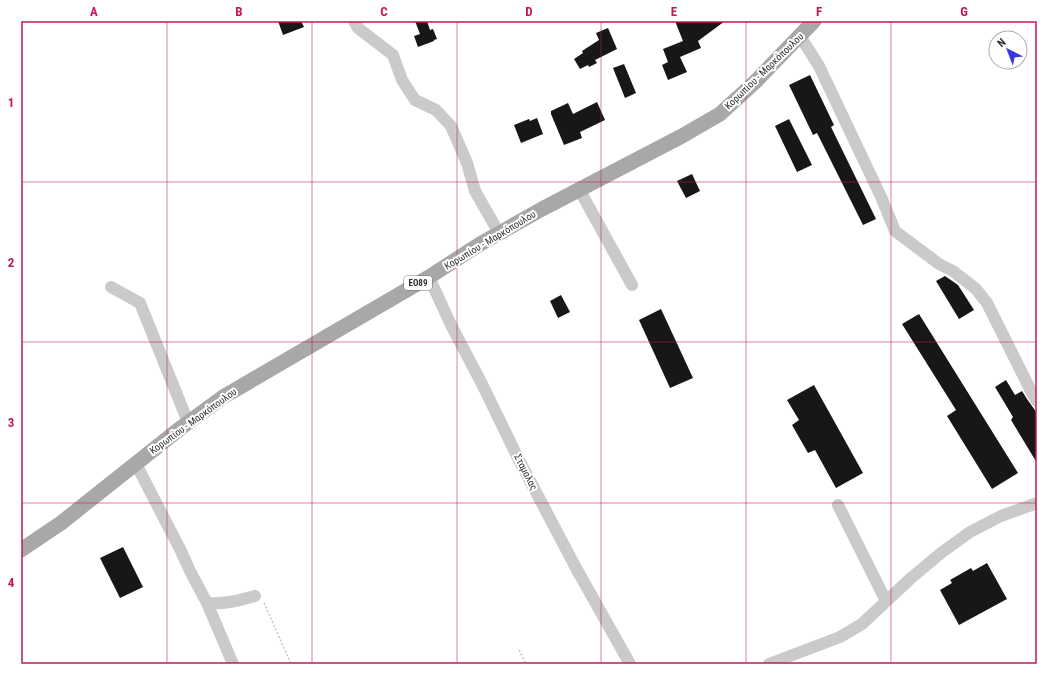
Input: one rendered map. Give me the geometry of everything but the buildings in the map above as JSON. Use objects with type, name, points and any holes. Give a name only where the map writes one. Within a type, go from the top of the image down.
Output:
[{"type":"main road","name":"Κορωπίου - Μαρκόπουλου","points":[[21,550],[61,523],[188,422],[223,397],[428,277],[499,233],[579,189],[682,136],[720,114],[755,82],[814,21]]},
{"type":"street","points":[[354,21],[358,28],[393,55],[402,80],[415,100],[436,110],[451,126],[467,163],[475,191],[499,233]]},
{"type":"street","points":[[800,36],[819,66],[882,199],[895,231],[939,264],[953,271],[976,289],[987,303],[1037,401]]},
{"type":"street","points":[[579,189],[632,285]]},
{"type":"street","name":"Σταμαλας","points":[[428,277],[518,458],[576,568],[630,664]]},
{"type":"street","points":[[111,287],[140,303],[188,422]]},
{"type":"street","points":[[136,464],[207,603],[233,664]]},
{"type":"street","points":[[769,664],[840,637],[862,624],[941,553],[970,532],[1002,516],[1037,502]]},
{"type":"street","points":[[838,505],[886,601]]},
{"type":"street","points":[[207,603],[221,604],[260,600]]},
{"type":"path","points":[[260,600],[291,664]]},
{"type":"path","points":[[519,650],[526,664]]}]
